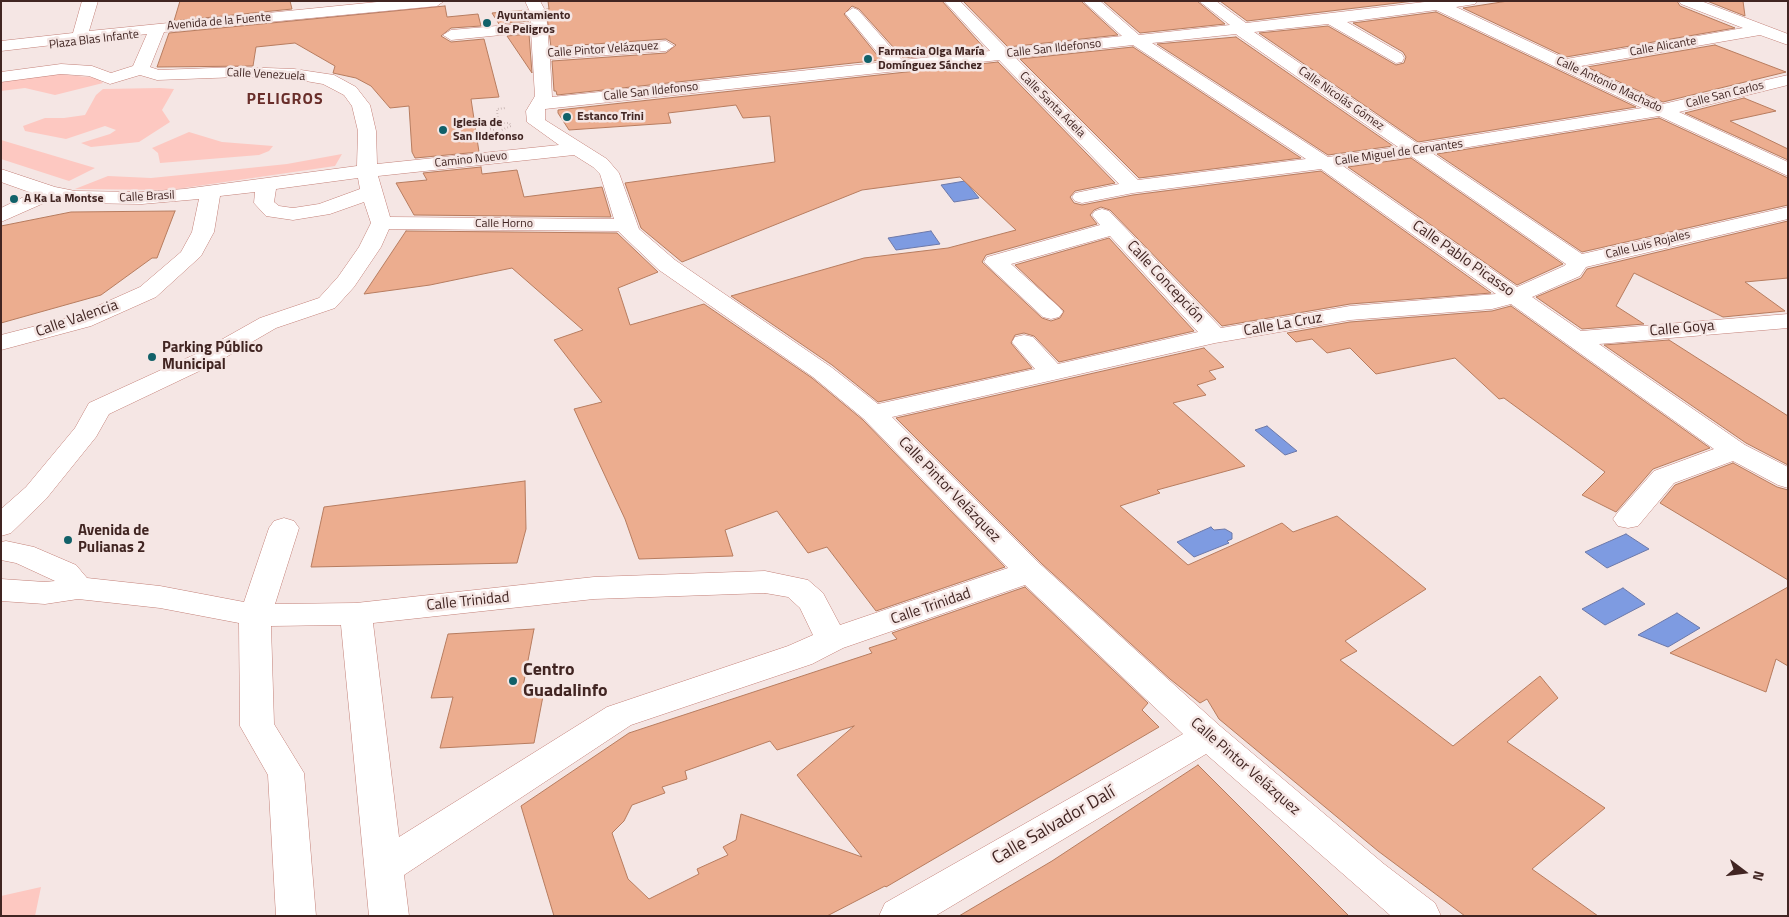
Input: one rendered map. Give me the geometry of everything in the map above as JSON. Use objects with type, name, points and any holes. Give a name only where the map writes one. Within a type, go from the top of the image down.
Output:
[{"type":"street","points":[[80,36],[90,1]]},
{"type":"street","points":[[249,20],[256,1]]},
{"type":"street","name":"Avenida de la Fuente","points":[[1,46],[80,36],[157,30],[437,1]]},
{"type":"street","name":"Calle Pintor Velázquez","points":[[532,1],[538,12],[544,96],[535,111],[536,122],[575,149],[600,163],[609,173],[629,232],[667,266],[822,372],[873,413],[1030,572],[1208,736],[1370,876],[1421,916]]},
{"type":"street","name":"Calle Santa Adela","points":[[951,1],[1133,187]]},
{"type":"street","name":"Calle Pablo Picasso","points":[[1090,1],[1136,40],[1325,163],[1735,451],[1788,479]]},
{"type":"street","name":"Calle Nicolás Gómez","points":[[1206,1],[1240,24],[1243,32],[1578,262]]},
{"type":"street","name":"Calle San Ildefonso","points":[[538,104],[1242,29],[1470,1]]},
{"type":"street","points":[[1686,1],[1788,40]]},
{"type":"street","points":[[329,3],[347,10]]},
{"type":"street","name":"Calle Antonio Machado","points":[[1435,4],[1788,170]]},
{"type":"street","points":[[853,14],[898,65]]},
{"type":"street","points":[[1331,19],[1396,58]]},
{"type":"street","points":[[451,35],[538,28]]},
{"type":"street","name":"Plaza Blas Infante","points":[[1,54],[42,46],[157,30]]},
{"type":"street","name":"Plaza Blas Infante","points":[[1,77],[61,69],[92,71],[110,79],[140,69],[157,30]]},
{"type":"street","name":"Calle Alicante","points":[[1565,64],[1788,30]]},
{"type":"street","name":"Calle Pintor Velázquez","points":[[540,55],[666,46]]},
{"type":"street","name":"Calle Venezuela","points":[[140,69],[157,75],[239,72],[294,74],[328,79],[350,91],[361,104],[367,131],[369,182],[382,223]]},
{"type":"street","name":"Calle San Carlos","points":[[1663,110],[1783,85]]},
{"type":"street","name":"Calle Miguel de Cervantes","points":[[1133,187],[1416,151],[1663,110]]},
{"type":"street","name":"Camino Nuevo","points":[[369,182],[575,149]]},
{"type":"street","name":"Calle Brasil","points":[[1,175],[50,192],[75,197],[108,198],[142,198],[211,192],[266,184],[369,182]]},
{"type":"street","points":[[266,184],[264,203],[273,212],[293,214],[323,210],[369,182]]},
{"type":"street","name":"Calle Concepción","points":[[1133,187],[1082,196],[1215,336]]},
{"type":"street","points":[[1,216],[50,192]]},
{"type":"street","name":"Calle Valencia","points":[[1,343],[84,321],[148,292],[190,256],[203,232],[211,192]]},
{"type":"street","name":"Calle Luis Rojales","points":[[1516,296],[1572,271],[1578,262],[1788,214]]},
{"type":"street","points":[[78,588],[65,572],[2,545],[36,493],[87,431],[98,409],[205,359],[268,323],[327,303],[346,282],[370,247],[382,223]]},
{"type":"street","name":"Calle Horno","points":[[382,223],[626,225]]},
{"type":"street","name":"Calle Concepción","points":[[1051,312],[995,262],[1114,228]]},
{"type":"street","name":"Calle La Cruz","points":[[873,413],[1215,336],[1350,312],[1492,302],[1516,296]]},
{"type":"street","name":"Calle Goya","points":[[1577,339],[1788,321]]},
{"type":"street","points":[[1024,342],[1053,373]]},
{"type":"street","points":[[1628,519],[1664,477],[1735,451]]},
{"type":"street","points":[[284,528],[255,614],[257,726],[286,773],[296,916]]},
{"type":"street","name":"Calle Trinidad","points":[[383,868],[619,716],[800,655],[832,640],[1030,572]]},
{"type":"street","name":"Calle Trinidad","points":[[1,590],[45,593],[78,588],[160,597],[255,614],[356,614],[594,588],[765,582],[797,588],[812,601],[832,640]]},
{"type":"street","points":[[356,614],[389,916]]},
{"type":"street","name":"Calle Salvador Dalí","points":[[899,916],[1208,736]]},
{"type":"shaded area","points":[[48,73],[97,78],[103,83],[55,95],[25,88],[1,91],[1,80]]},
{"type":"shaded area","points":[[103,89],[174,89],[162,110],[170,122],[139,142],[91,147],[81,143],[110,134],[116,130],[105,126],[66,139],[25,131],[23,126],[45,118],[85,115],[96,95]]},
{"type":"shaded area","points":[[189,132],[222,142],[273,146],[269,151],[259,155],[160,163],[158,153],[152,148]]},
{"type":"shaded area","points":[[1,140],[95,168],[69,181],[1,159]]},
{"type":"shaded area","points":[[342,154],[335,166],[170,190],[75,189],[108,176],[151,178],[287,164]]},
{"type":"shaded area","points":[[41,887],[35,916],[1,916],[1,896]]},
{"type":"water","points":[[965,181],[979,198],[954,202],[941,185]]},
{"type":"water","points":[[931,231],[940,244],[896,250],[888,238]]},
{"type":"water","points":[[1267,426],[1297,451],[1285,455],[1255,430]]},
{"type":"water","points":[[1211,527],[1214,530],[1225,529],[1232,533],[1232,539],[1227,541],[1229,543],[1194,557],[1177,542]]},
{"type":"water","points":[[1626,534],[1649,549],[1607,568],[1585,552]]},
{"type":"water","points":[[1623,588],[1645,604],[1605,625],[1582,609]]},
{"type":"water","points":[[1677,613],[1700,628],[1668,647],[1638,635]]},
{"type":"building","points":[[180,1],[290,1],[292,9],[174,21]]},
{"type":"building","points":[[548,1],[942,1],[986,50],[903,58],[859,9],[852,6],[844,14],[881,60],[557,95],[556,91],[554,91],[552,61],[666,53],[676,45],[666,39],[551,47],[546,9],[549,9]]},
{"type":"building","points":[[963,1],[1081,1],[1118,35],[1008,47]]},
{"type":"building","points":[[1103,1],[1197,1],[1225,24],[1140,33]]},
{"type":"building","points":[[1220,1],[1414,1],[1247,21]]},
{"type":"building","points":[[1508,1],[1677,1],[1680,6],[1735,28],[1566,57],[1463,8]]},
{"type":"building","points":[[1707,1],[1743,1],[1745,16]]},
{"type":"building","points":[[445,6],[447,17],[478,14],[481,26],[451,28],[441,36],[451,42],[484,39],[499,97],[471,99],[479,152],[415,158],[412,152],[409,106],[390,108],[371,86],[356,78],[333,73],[335,66],[295,43],[256,47],[253,66],[157,67],[169,33]]},
{"type":"building","points":[[527,10],[529,21],[499,24],[492,13]]},
{"type":"building","points":[[1436,12],[1636,107],[1418,142],[1259,33],[1328,26],[1396,65],[1404,63],[1406,57],[1403,52],[1353,23]]},
{"type":"building","points":[[529,34],[532,73],[507,36]]},
{"type":"building","points":[[1236,37],[1393,146],[1328,155],[1157,44]]},
{"type":"building","points":[[1715,45],[1786,72],[1663,102],[1587,67]]},
{"type":"building","points":[[1133,47],[1301,158],[1139,178],[1020,59]]},
{"type":"building","points":[[998,62],[1115,183],[1075,191],[1070,197],[1074,203],[1082,205],[1133,195],[1321,171],[1491,293],[1350,304],[1222,326],[1110,210],[1101,207],[1094,210],[1090,215],[1097,224],[986,255],[982,262],[1042,318],[1051,321],[1060,318],[1064,311],[1015,265],[1109,238],[1194,331],[1059,362],[1034,336],[1024,333],[1015,335],[1011,343],[1032,368],[878,402],[832,365],[731,296],[864,258],[948,248],[1016,230],[960,177],[862,190],[682,262],[641,228],[625,183],[775,162],[770,116],[743,118],[736,105],[668,113],[671,123],[569,130],[558,113],[558,110]]},
{"type":"building","points":[[1744,98],[1776,111],[1730,121],[1788,149],[1788,160],[1685,113]]},
{"type":"building","points":[[1659,118],[1788,178],[1788,205],[1582,252],[1437,154]]},
{"type":"building","points":[[1411,158],[1563,264],[1517,285],[1348,167]]},
{"type":"building","points":[[481,167],[482,174],[517,170],[524,197],[602,187],[611,217],[414,215],[396,183],[427,180],[423,173]]},
{"type":"building","points":[[175,211],[157,258],[152,258],[101,295],[1,323],[1,226],[71,212]]},
{"type":"building","points":[[1788,221],[1788,278],[1745,282],[1785,311],[1723,317],[1634,273],[1616,306],[1644,324],[1582,329],[1536,297],[1581,278],[1587,269]]},
{"type":"building","points":[[406,231],[617,233],[658,272],[618,288],[630,325],[704,304],[812,378],[863,420],[1005,567],[876,611],[827,547],[808,553],[777,511],[725,530],[733,556],[639,559],[625,519],[574,409],[602,402],[554,340],[583,330],[512,268],[430,285],[364,294]]},
{"type":"building","points":[[1511,306],[1710,448],[1653,469],[1616,512],[1582,495],[1605,472],[1504,398],[1499,399],[1455,358],[1376,374],[1350,348],[1327,353],[1312,339],[1296,342],[1287,333],[1350,322],[1492,311]]},
{"type":"building","points":[[1669,340],[1788,416],[1788,465],[1746,443],[1604,345]]},
{"type":"building","points":[[1204,348],[1224,367],[1209,371],[1216,379],[1197,385],[1206,395],[1173,403],[1245,466],[1157,490],[1160,493],[1120,506],[1188,565],[1282,523],[1293,532],[1337,516],[1426,589],[1345,641],[1357,651],[1340,660],[1453,746],[1540,676],[1558,698],[1507,742],[1605,808],[1532,869],[1598,916],[1465,916],[1378,851],[1219,719],[1207,699],[1200,703],[1170,679],[1042,564],[896,418]]},
{"type":"building","points":[[1733,463],[1777,487],[1788,490],[1788,580],[1660,503],[1675,485]]},
{"type":"building","points":[[525,481],[526,529],[517,563],[311,567],[324,507]]},
{"type":"building","points":[[1025,587],[1148,703],[1142,710],[1159,727],[886,887],[827,916],[554,916],[521,806],[629,733],[872,653],[869,648],[897,639],[892,633]],"holes":[[[854,726],[797,775],[862,857],[741,814],[736,840],[723,847],[728,855],[697,869],[699,874],[649,899],[628,879],[612,833],[624,821],[632,805],[665,793],[662,787],[687,779],[685,771],[770,741],[777,750]]]},
{"type":"building","points":[[1788,587],[1788,666],[1776,659],[1766,692],[1670,653]]},
{"type":"building","points":[[534,629],[522,692],[544,691],[534,743],[440,748],[453,697],[431,698],[448,634]]},
{"type":"building","points":[[1198,765],[1349,916],[959,916],[1052,861]]},
{"type":"place","name":"Ayuntamiento de Peligros","points":[[487,23]]},
{"type":"place","name":"Farmacia Olga María Domínguez Sánchez","points":[[868,59]]},
{"type":"place","name":"Estanco Trini","points":[[567,117]]},
{"type":"place","name":"Iglesia de San Ildefonso","points":[[443,130]]},
{"type":"place","name":"A Ka La Montse","points":[[14,199]]},
{"type":"place","name":"Parking Público Municipal","points":[[152,357]]},
{"type":"place","name":"Avenida de Pulianas 2","points":[[68,540]]},
{"type":"place","name":"Centro Guadalinfo","points":[[513,681]]},
{"type":"district","name":"PELIGROS","points":[[285,100]]}]
